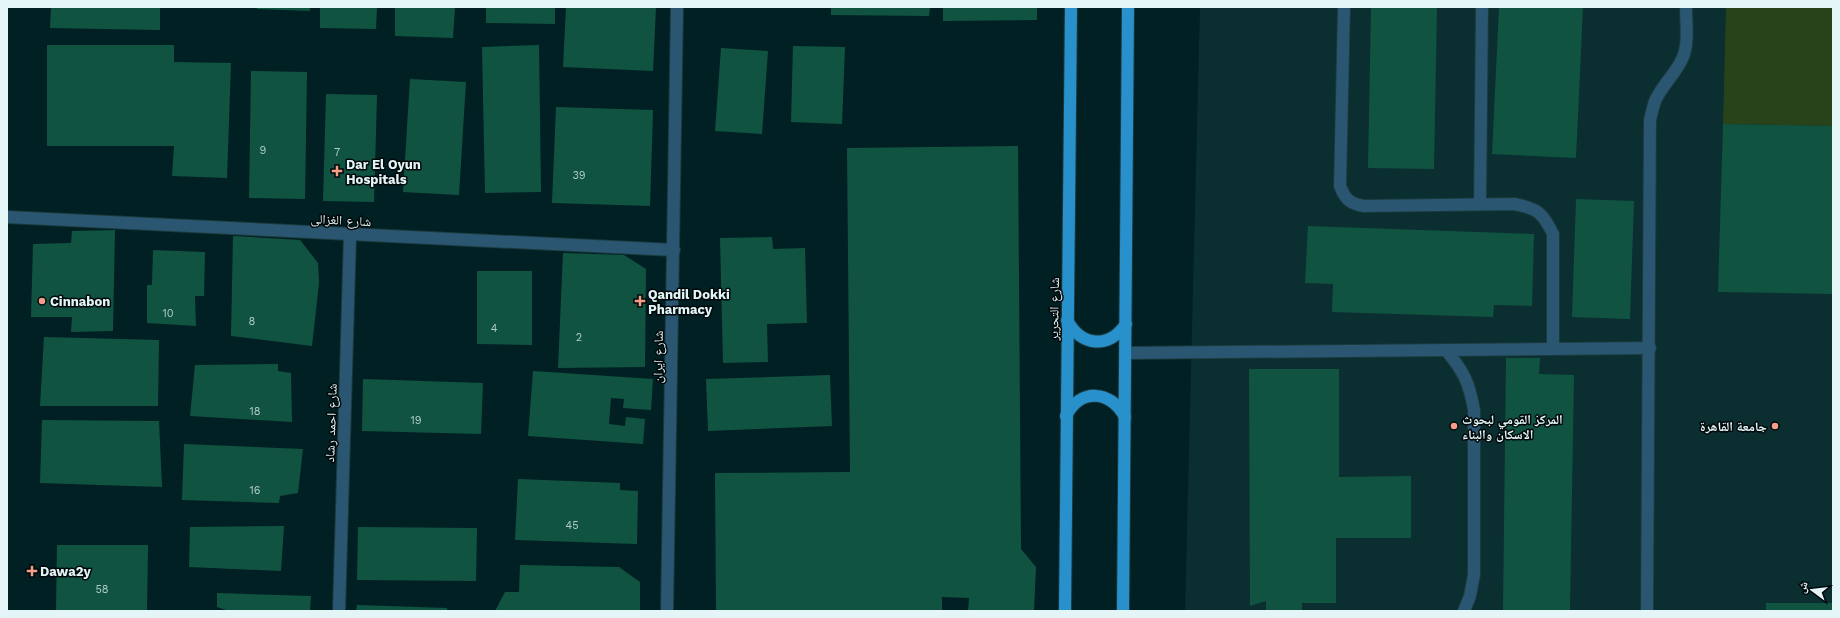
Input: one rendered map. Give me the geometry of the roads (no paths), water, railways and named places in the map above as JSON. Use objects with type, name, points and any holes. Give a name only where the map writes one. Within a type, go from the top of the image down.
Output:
[{"type":"main road","name":"شارع التحرير","points":[[1064,611],[1071,7]]},
{"type":"main road","points":[[1123,611],[1128,7]]},
{"type":"main road","points":[[1067,320],[1078,336],[1086,340],[1096,342],[1113,338],[1121,332],[1126,324]]},
{"type":"main road","points":[[1066,417],[1070,408],[1077,401],[1086,397],[1096,396],[1105,397],[1114,401],[1125,417]]},
{"type":"street","name":"شارع ايران","points":[[667,611],[677,7]]},
{"type":"street","points":[[1344,7],[1340,186],[1344,197],[1352,204],[1364,206],[1514,204],[1532,207],[1546,218],[1553,234],[1553,349]]},
{"type":"street","points":[[1480,204],[1482,7]]},
{"type":"street","points":[[1647,611],[1650,348],[1650,120],[1656,99],[1677,69],[1684,55],[1686,39],[1686,7]]},
{"type":"street","name":"شارع الغزالى","points":[[7,217],[674,250]]},
{"type":"street","name":"شارع احمد رشاد","points":[[340,611],[350,235]]},
{"type":"street","points":[[1126,354],[1650,348]]},
{"type":"street","points":[[1446,350],[1460,368],[1470,388],[1474,410],[1474,575],[1470,596],[1464,611]]},
{"type":"place","name":"Dar El Oyun Hospitals","points":[[337,171]]},
{"type":"place","name":"Cinnabon","points":[[42,301]]},
{"type":"place","name":"Qandil Dokki Pharmacy","points":[[640,301]]},
{"type":"place","name":"المركز القومي لبحوث الاسكان والبناء","points":[[1454,426]]},
{"type":"place","name":"جامعة القاهرة","points":[[1775,426]]},
{"type":"place","name":"Dawa2y","points":[[32,571]]}]
